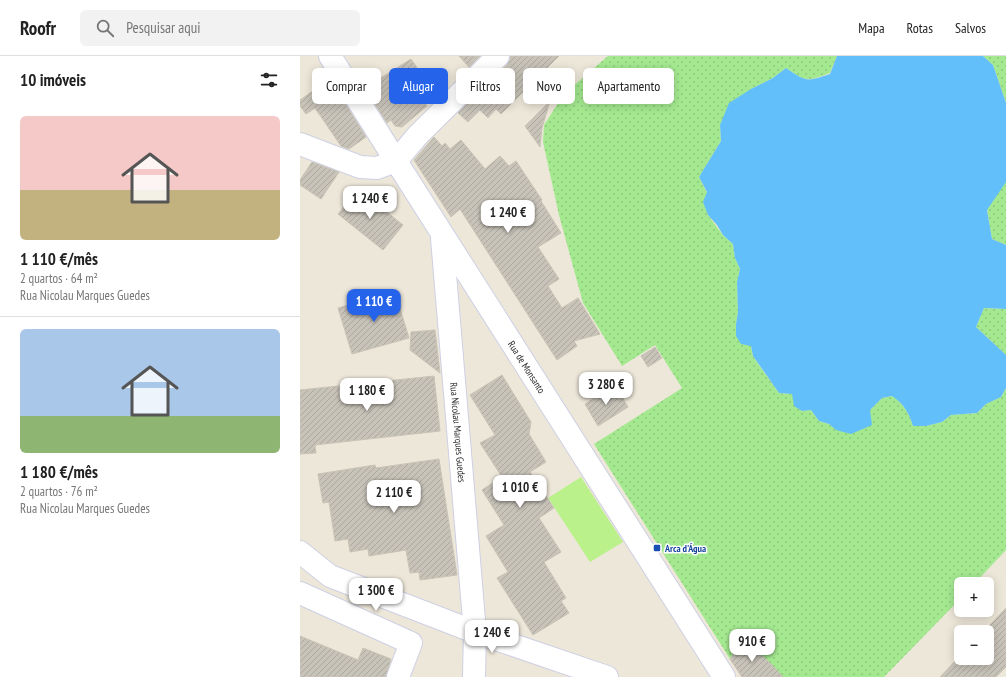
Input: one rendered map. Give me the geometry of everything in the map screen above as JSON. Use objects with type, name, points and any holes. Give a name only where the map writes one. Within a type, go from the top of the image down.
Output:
[{"type":"street","name":"Rua de Monsanto","points":[[330,56],[724,677]]},
{"type":"street","points":[[300,144],[360,167],[377,168],[396,162],[418,135],[498,56]]},
{"type":"street","name":"Rua Nicolau Marques Guedes","points":[[442,233],[475,632],[474,677]]},
{"type":"street","points":[[300,552],[330,576],[475,632],[607,677]]},
{"type":"street","points":[[300,593],[411,643],[398,677]]},
{"type":"green space","points":[[608,56],[837,56],[830,73],[816,78],[807,79],[798,76],[786,68],[773,78],[751,89],[720,125],[721,141],[699,177],[707,193],[708,215],[723,235],[733,244],[735,258],[740,269],[737,282],[738,312],[736,324],[751,346],[753,356],[779,393],[792,394],[802,411],[811,410],[819,421],[829,424],[837,430],[870,410],[882,398],[893,396],[906,410],[913,426],[926,426],[942,422],[951,415],[977,413],[986,404],[1001,397],[1006,388],[1006,550],[981,577],[954,577],[954,605],[884,677],[783,677],[744,639],[730,659],[594,444],[682,388],[655,345],[622,366],[583,303],[559,215],[543,142],[544,125],[558,104],[575,104],[575,84],[583,78],[583,104],[674,104],[674,68],[594,68]]},
{"type":"green space","points":[[983,56],[1006,56],[1006,103],[993,65]]},
{"type":"green space","points":[[1005,182],[1006,245],[992,239],[987,209]]},
{"type":"green space","points":[[984,308],[1006,309],[1006,355],[976,327]]},
{"type":"green space","points":[[581,477],[623,542],[590,562],[548,498]]},
{"type":"water","points":[[837,56],[983,56],[993,65],[1006,103],[1006,182],[987,210],[992,239],[1006,245],[1006,309],[984,308],[976,327],[1006,355],[1006,388],[1001,397],[986,404],[977,413],[951,415],[942,422],[926,426],[913,426],[906,409],[892,396],[882,398],[870,410],[872,425],[851,434],[836,430],[829,424],[819,421],[811,410],[802,411],[794,406],[792,394],[779,393],[753,356],[751,346],[741,344],[736,336],[738,312],[737,282],[740,269],[735,258],[733,244],[723,235],[708,215],[703,202],[707,192],[699,177],[721,141],[720,125],[729,103],[751,89],[773,78],[786,68],[798,76],[807,79],[830,74]]},
{"type":"building","points":[[459,56],[480,56],[469,67]]},
{"type":"building","points":[[510,56],[559,56],[547,68],[523,68],[523,92],[515,100],[515,68],[504,68],[510,60]]},
{"type":"building","points":[[411,59],[417,68],[397,68]]},
{"type":"building","points":[[389,73],[389,104],[426,104],[427,106],[402,127],[395,126],[391,120],[387,123],[375,104],[381,104],[381,78]]},
{"type":"building","points":[[312,92],[312,104],[346,104],[366,137],[349,149],[341,146],[315,108],[306,114],[300,106],[300,100]]},
{"type":"building","points":[[467,104],[511,104],[501,114],[496,109],[488,118],[480,110],[468,122],[458,113]]},
{"type":"building","points":[[547,104],[549,104],[542,128],[540,147],[525,126]]},
{"type":"building","points":[[434,137],[442,146],[445,143],[450,149],[461,140],[485,169],[500,156],[509,166],[516,161],[542,200],[541,201],[561,233],[538,247],[559,279],[548,286],[562,308],[578,298],[600,334],[574,341],[577,346],[557,360],[460,209],[451,217],[414,160]]},
{"type":"building","points":[[312,162],[339,172],[321,199],[300,185],[300,180]]},
{"type":"building","points":[[358,189],[403,225],[383,250],[338,214]]},
{"type":"building","points":[[395,292],[409,338],[352,354],[338,308]]},
{"type":"building","points":[[435,330],[440,373],[410,350],[411,332]]},
{"type":"building","points":[[655,347],[662,358],[648,367],[641,356]]},
{"type":"building","points":[[502,375],[531,422],[529,434],[546,462],[530,472],[554,508],[539,518],[561,552],[544,562],[566,598],[561,601],[569,613],[533,635],[497,578],[508,572],[486,536],[504,525],[482,490],[502,477],[480,443],[495,435],[470,395]]},
{"type":"building","points":[[434,376],[440,431],[315,445],[316,453],[300,454],[300,390]]},
{"type":"building","points":[[615,385],[628,407],[598,426],[585,404]]},
{"type":"building","points":[[439,459],[457,575],[420,580],[419,572],[410,573],[406,550],[369,556],[368,549],[350,552],[348,539],[335,541],[329,502],[323,503],[318,474],[375,465],[376,468]]},
{"type":"building","points":[[1006,608],[1006,667],[996,677],[940,677],[954,662],[954,665],[994,665],[994,625],[990,625]]},
{"type":"building","points":[[300,636],[358,660],[363,648],[391,659],[386,677],[300,677]]},
{"type":"building","points":[[744,639],[783,677],[742,677],[730,659]]},
{"type":"place","name":"Arca d'Água","points":[[657,548]]}]
